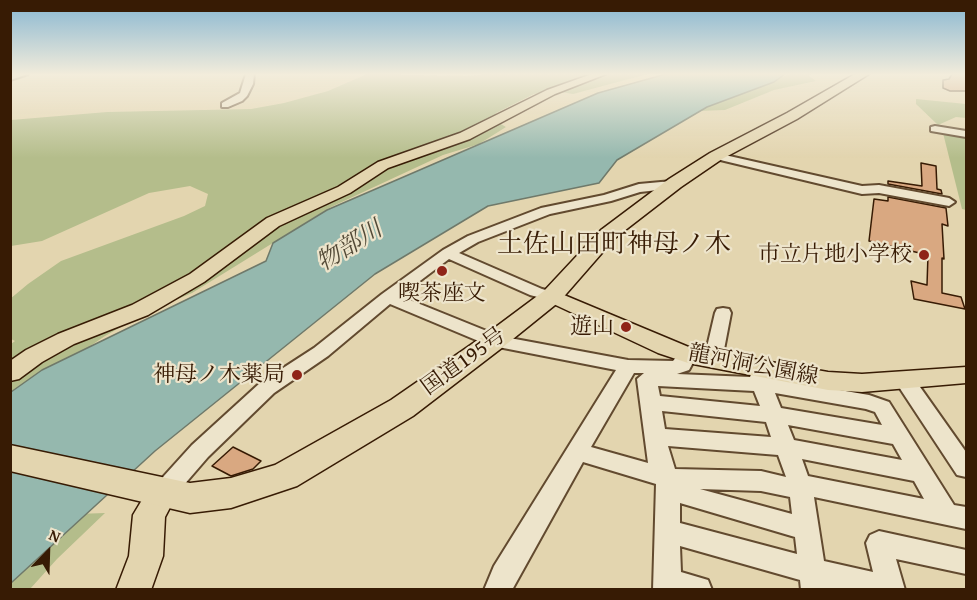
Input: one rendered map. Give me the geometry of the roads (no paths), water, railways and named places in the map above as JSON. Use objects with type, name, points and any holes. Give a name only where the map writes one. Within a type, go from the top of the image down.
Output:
[{"type":"highway","name":"国道195号","points":[[10,458],[190,498],[231,493],[285,476],[402,408],[494,341],[552,296],[608,234],[672,185],[716,156],[816,102]]},
{"type":"main road","points":[[10,373],[34,356],[66,339],[140,310],[197,278],[273,222],[344,190],[383,165],[465,136],[531,102]]},
{"type":"main road","name":"龍河洞公園線","points":[[552,296],[666,348],[713,360],[759,377],[828,381],[906,381],[966,375]]},
{"type":"main road","points":[[133,590],[146,556],[151,491]]},
{"type":"street","points":[[225,105],[232,102]]},
{"type":"street","points":[[935,129],[966,134]]},
{"type":"street","points":[[716,156],[862,190],[879,189],[949,202]]},
{"type":"street","points":[[151,491],[200,451],[267,387],[321,352],[388,297],[448,253],[473,239],[546,211],[607,198],[639,188],[672,185]]},
{"type":"street","points":[[448,253],[536,292],[552,296]]},
{"type":"street","points":[[388,297],[494,341],[628,366],[674,368],[682,365],[688,355]]},
{"type":"street","points":[[713,360],[723,313]]},
{"type":"street","points":[[498,590],[504,575],[628,366]]},
{"type":"street","points":[[759,377],[800,487],[814,580]]},
{"type":"street","points":[[698,590],[667,585],[668,484],[660,464],[653,403],[647,379],[759,377],[882,407],[922,473],[956,516]]},
{"type":"street","points":[[906,381],[959,467]]},
{"type":"street","points":[[653,403],[774,415],[900,437]]},
{"type":"street","points":[[657,437],[786,447],[922,473]]},
{"type":"street","points":[[578,452],[806,529]]},
{"type":"street","points":[[668,484],[761,482],[956,516]]},
{"type":"street","points":[[668,531],[814,580],[891,590],[879,543],[966,562]]},
{"type":"water","name":"物部川","points":[[577,102],[720,102],[707,107],[617,160],[599,183],[488,206],[375,274],[155,451],[11,583],[11,392],[42,370],[266,261],[273,243],[327,210]]},
{"type":"place","name":"市立片地小学校","points":[[924,255]]},
{"type":"place","name":"喫茶座文","points":[[442,271]]},
{"type":"place","name":"遊山","points":[[626,327]]},
{"type":"place","name":"神母ノ木薬局","points":[[297,375]]},
{"type":"district","name":"土佐山田町神母ノ木","points":[[614,245]]}]
